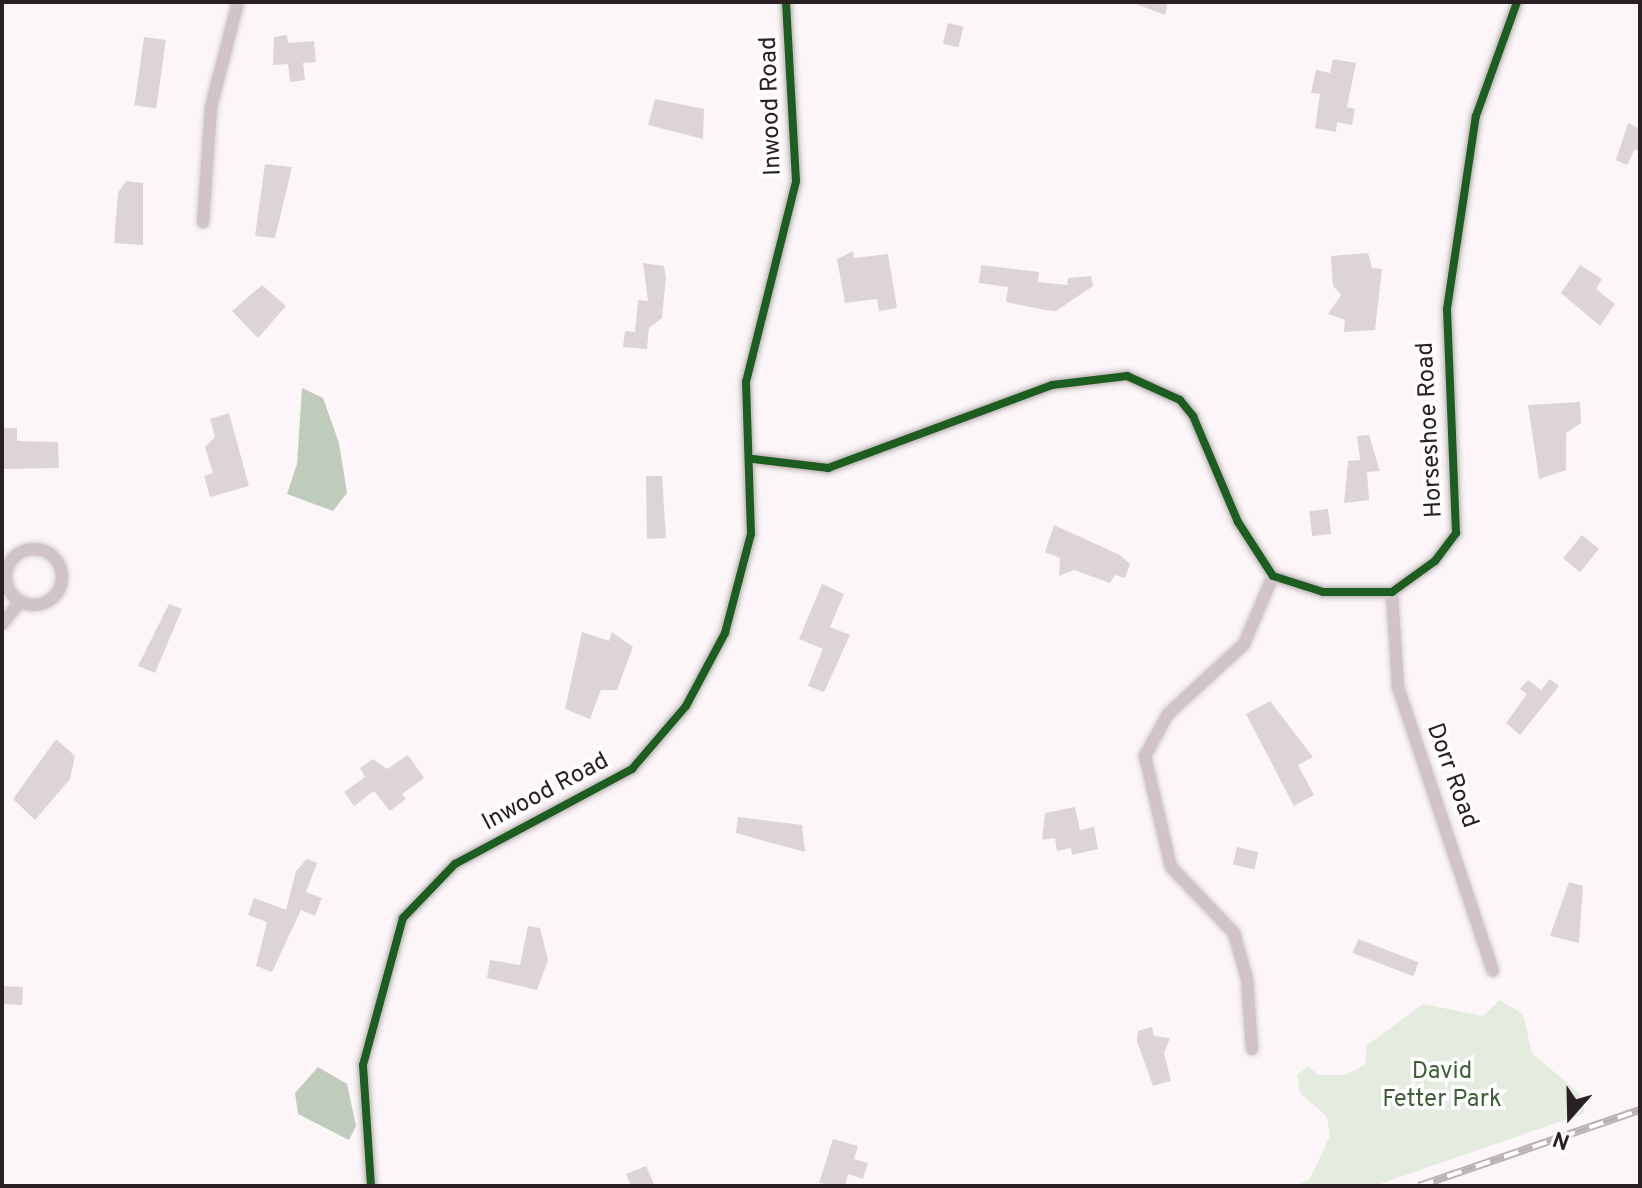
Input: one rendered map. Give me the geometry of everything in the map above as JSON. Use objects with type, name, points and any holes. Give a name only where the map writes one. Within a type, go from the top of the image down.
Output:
[{"type":"street","points":[[203,222],[211,107],[238,2]]},
{"type":"street","name":"Inwood Road","points":[[371,1186],[363,1065],[403,918],[455,864],[632,769],[686,706],[725,633],[751,534],[753,459],[746,382],[796,181],[786,2]]},
{"type":"street","name":"Horseshoe Road","points":[[1392,592],[1435,561],[1456,533],[1447,309],[1476,116],[1517,2]]},
{"type":"street","points":[[753,459],[828,468],[1052,385],[1127,376],[1180,400],[1193,416],[1238,522],[1273,576],[1323,592],[1392,592]]},
{"type":"street","points":[[2,624],[20,602],[54,597],[62,579],[57,557],[32,550],[6,568],[8,591],[20,602]]},
{"type":"street","points":[[1252,1049],[1247,979],[1234,933],[1171,867],[1145,756],[1168,714],[1244,644],[1273,576]]},
{"type":"street","name":"Dorr Road","points":[[1392,592],[1398,687],[1493,971]]},
{"type":"green space","name":"David Fetter Park","points":[[1500,1000],[1523,1014],[1532,1053],[1579,1093],[1585,1113],[1374,1186],[1294,1186],[1310,1179],[1330,1136],[1327,1117],[1300,1093],[1297,1075],[1308,1066],[1318,1075],[1345,1075],[1365,1065],[1367,1045],[1423,1004],[1483,1016]]},
{"type":"shaded area","points":[[302,388],[323,398],[339,443],[347,493],[333,511],[287,494],[297,464]]},
{"type":"shaded area","points":[[318,1067],[347,1084],[356,1126],[349,1140],[298,1114],[295,1093]]},
{"type":"building","points":[[1131,2],[1168,2],[1165,15]]},
{"type":"building","points":[[948,23],[964,27],[958,47],[943,43]]},
{"type":"building","points":[[287,35],[288,43],[314,41],[316,62],[303,63],[305,80],[290,82],[288,64],[273,65],[274,37]]},
{"type":"building","points":[[144,37],[166,40],[156,108],[134,105]]},
{"type":"building","points":[[1333,59],[1356,63],[1347,107],[1355,109],[1352,125],[1337,122],[1336,132],[1315,128],[1320,94],[1311,93],[1316,70],[1330,73]]},
{"type":"building","points":[[655,99],[704,109],[703,139],[648,125]]},
{"type":"building","points":[[1628,123],[1640,129],[1640,152],[1635,149],[1627,165],[1616,160]]},
{"type":"building","points":[[265,164],[292,167],[275,238],[255,236]]},
{"type":"building","points":[[126,181],[143,183],[143,245],[114,243],[118,193]]},
{"type":"building","points":[[853,251],[854,258],[888,254],[897,308],[879,311],[877,299],[845,303],[837,259]]},
{"type":"building","points":[[1368,253],[1372,268],[1382,269],[1375,330],[1344,332],[1345,320],[1328,314],[1341,295],[1333,286],[1331,256]]},
{"type":"building","points":[[643,263],[664,266],[666,277],[662,318],[649,328],[647,349],[623,347],[625,331],[635,332],[638,300],[648,301]]},
{"type":"building","points":[[981,265],[1039,272],[1038,282],[1067,285],[1068,278],[1091,276],[1093,286],[1056,311],[1045,310],[1006,302],[1008,287],[979,283]]},
{"type":"building","points":[[1580,265],[1602,279],[1596,289],[1615,304],[1600,326],[1561,293]]},
{"type":"building","points":[[262,285],[286,306],[258,338],[232,311]]},
{"type":"building","points":[[1580,402],[1581,423],[1566,433],[1566,470],[1539,479],[1528,405]]},
{"type":"building","points":[[229,413],[249,486],[210,497],[204,476],[213,473],[205,447],[215,437],[210,419]]},
{"type":"building","points":[[2,428],[17,428],[17,441],[58,442],[59,468],[2,469]]},
{"type":"building","points":[[1369,435],[1380,471],[1367,472],[1369,500],[1344,503],[1348,461],[1360,460],[1357,436]]},
{"type":"building","points":[[646,476],[662,476],[666,538],[647,539]]},
{"type":"building","points":[[1328,509],[1331,534],[1312,536],[1309,511]]},
{"type":"building","points":[[1054,525],[1120,555],[1130,564],[1125,578],[1115,575],[1110,583],[1074,570],[1059,576],[1060,558],[1045,552]]},
{"type":"building","points":[[1582,535],[1599,549],[1580,572],[1563,558]]},
{"type":"building","points":[[822,584],[844,594],[830,627],[850,635],[824,692],[808,686],[823,649],[799,639]]},
{"type":"building","points":[[169,604],[182,609],[155,673],[138,666]]},
{"type":"building","points":[[582,632],[609,641],[612,632],[633,647],[617,690],[601,690],[590,719],[565,709]]},
{"type":"building","points":[[1550,679],[1559,686],[1520,735],[1506,723],[1527,694],[1520,689],[1528,680],[1541,690]]},
{"type":"building","points":[[1270,701],[1313,757],[1298,765],[1314,795],[1294,806],[1246,714]]},
{"type":"building","points":[[56,739],[75,756],[70,779],[35,820],[13,799]]},
{"type":"building","points":[[408,755],[424,778],[402,794],[406,799],[390,811],[374,791],[354,806],[344,792],[365,777],[360,768],[373,759],[387,769]]},
{"type":"building","points":[[1075,807],[1080,830],[1094,827],[1098,849],[1072,855],[1071,848],[1057,851],[1055,838],[1042,840],[1045,813]]},
{"type":"building","points":[[738,817],[802,825],[805,852],[736,833]]},
{"type":"building","points":[[1237,847],[1258,852],[1254,869],[1233,865]]},
{"type":"building","points":[[307,859],[317,863],[306,892],[322,898],[315,916],[301,910],[272,972],[256,966],[267,922],[248,915],[254,898],[286,910],[296,871]]},
{"type":"building","points":[[1569,882],[1583,886],[1579,943],[1550,936]]},
{"type":"building","points":[[528,926],[540,928],[548,960],[537,990],[487,978],[490,960],[520,965]]},
{"type":"building","points":[[1358,939],[1419,962],[1413,976],[1353,953]]},
{"type":"building","points":[[2,986],[23,987],[22,1005],[2,1004]]},
{"type":"building","points":[[1152,1027],[1154,1036],[1170,1038],[1164,1053],[1171,1081],[1153,1086],[1137,1041],[1138,1031]]},
{"type":"building","points":[[833,1139],[858,1146],[854,1159],[868,1163],[863,1179],[848,1174],[845,1186],[819,1183]]},
{"type":"building","points":[[646,1166],[655,1186],[631,1186],[626,1174]]},
{"type":"railway","points":[[1419,1186],[1640,1110]]},
{"type":"cycle path","points":[[371,1186],[363,1065],[403,918],[455,864],[632,769],[686,706],[725,633],[751,534],[746,382],[796,181],[786,2]]},
{"type":"cycle path","points":[[753,459],[828,468],[1052,385],[1127,376],[1180,400],[1193,416],[1238,522],[1273,576],[1323,592],[1392,592],[1435,561],[1456,533],[1447,309],[1476,116],[1517,2]]}]
